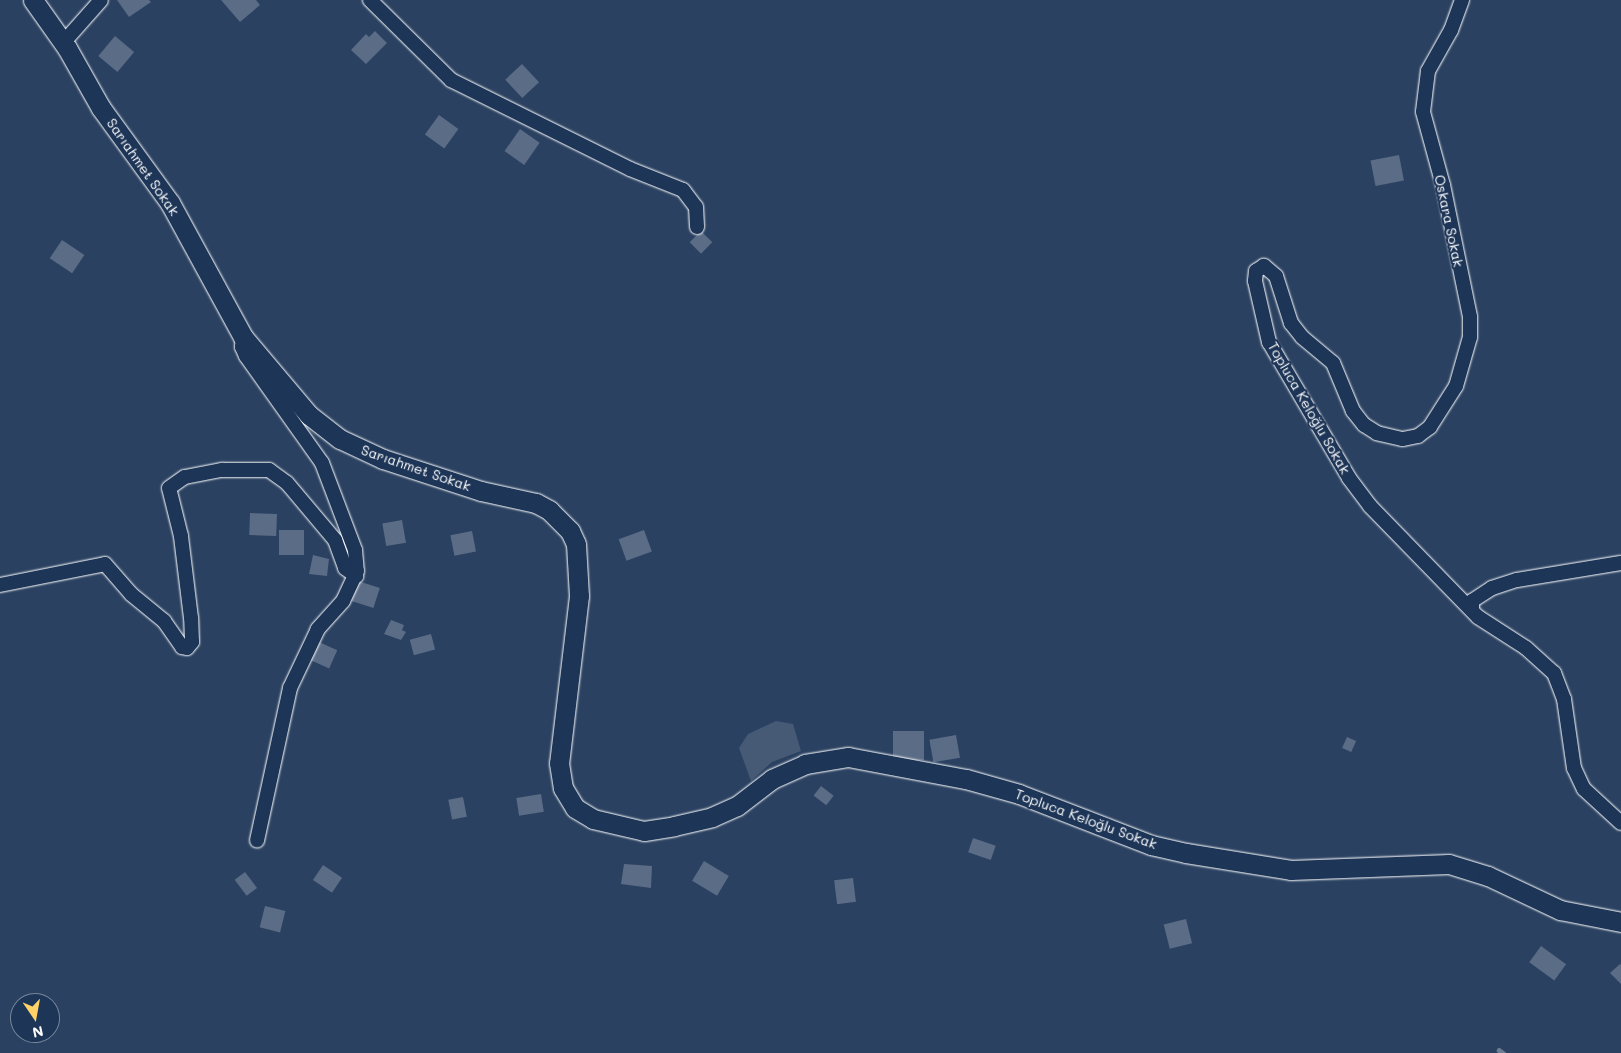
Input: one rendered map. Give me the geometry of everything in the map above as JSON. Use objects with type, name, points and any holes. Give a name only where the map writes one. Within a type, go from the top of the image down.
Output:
[{"type":"street","name":"Sarıahmet Sokak","points":[[33,0],[63,43],[102,108],[170,203],[243,337],[309,415],[340,439],[382,459],[481,491],[536,503],[549,510],[570,530],[576,544],[579,596],[559,764],[563,788],[569,797]]},
{"type":"street","points":[[63,43],[102,0]]},
{"type":"street","points":[[370,0],[451,80],[630,169],[683,190],[696,207],[697,227]]},
{"type":"street","name":"Oskara Sokak","points":[[1418,436],[1430,427],[1456,386],[1470,337],[1470,317],[1443,185],[1423,112],[1428,71],[1451,30],[1462,0]]},
{"type":"street","name":"Topluca Keloğlu Sokak","points":[[1418,436],[1402,439],[1388,436],[1364,425],[1353,411],[1333,363],[1302,337],[1291,323],[1276,276],[1264,266],[1256,271],[1255,281],[1269,342],[1349,478],[1370,506],[1472,608],[1478,617],[1526,648],[1554,673],[1564,698],[1574,768],[1584,789],[1621,824]]},
{"type":"street","points":[[243,337],[242,347],[246,356],[322,463],[355,550],[356,576],[343,601],[318,629],[290,688],[257,840]]},
{"type":"street","points":[[0,585],[105,564],[131,594],[164,621],[182,648],[187,648],[192,642],[191,618],[181,536],[169,488],[185,477],[222,470],[269,470],[287,483],[335,540],[345,568],[356,576]]},
{"type":"street","points":[[1472,608],[1472,601],[1492,588],[1518,580],[1621,563]]},
{"type":"street","name":"Topluca Keloğlu Sokak","points":[[569,797],[575,808],[593,819],[620,827],[644,831],[674,826],[737,806],[772,780],[805,764],[848,757],[966,779],[1019,794],[1151,845],[1186,853],[1291,870],[1449,864],[1488,876],[1560,910],[1621,922]]},
{"type":"shaded area","points":[[776,721],[793,724],[801,751],[772,762],[751,781],[739,748],[748,734]]},
{"type":"building","points":[[117,0],[149,0],[151,2],[129,17]]},
{"type":"building","points":[[221,0],[256,0],[260,5],[240,22]]},
{"type":"building","points":[[375,31],[387,43],[366,64],[351,50],[366,34],[369,37]]},
{"type":"building","points":[[115,36],[134,52],[117,72],[98,56]]},
{"type":"building","points":[[522,64],[539,82],[522,98],[505,80]]},
{"type":"building","points":[[439,115],[458,129],[444,149],[425,134]]},
{"type":"building","points":[[520,129],[540,143],[524,165],[505,151]]},
{"type":"building","points":[[1399,155],[1404,181],[1375,186],[1371,161]]},
{"type":"building","points":[[701,231],[712,242],[701,254],[690,242]]},
{"type":"building","points":[[62,240],[84,255],[72,273],[50,258]]},
{"type":"building","points":[[250,513],[277,514],[276,536],[249,535]]},
{"type":"building","points":[[402,520],[406,543],[386,546],[382,523]]},
{"type":"building","points":[[279,530],[304,530],[304,555],[279,555]]},
{"type":"building","points":[[644,530],[652,552],[626,561],[619,539]]},
{"type":"building","points":[[472,531],[476,552],[454,556],[450,535]]},
{"type":"building","points":[[313,555],[329,559],[327,576],[309,574]]},
{"type":"building","points":[[358,581],[380,588],[373,608],[352,601]]},
{"type":"building","points":[[391,620],[404,625],[402,630],[406,632],[401,640],[384,634]]},
{"type":"building","points":[[431,634],[435,649],[414,655],[410,640]]},
{"type":"building","points":[[319,642],[337,650],[329,668],[311,660]]},
{"type":"building","points":[[893,731],[924,731],[924,760],[893,760]]},
{"type":"building","points":[[956,735],[960,758],[933,762],[929,740]]},
{"type":"building","points":[[1347,737],[1356,741],[1351,752],[1342,748]]},
{"type":"building","points":[[821,786],[834,796],[826,805],[814,795]]},
{"type":"building","points":[[541,794],[544,812],[519,816],[516,798]]},
{"type":"building","points":[[463,797],[467,817],[452,819],[448,800]]},
{"type":"building","points":[[973,838],[996,846],[991,860],[968,852]]},
{"type":"building","points":[[704,861],[729,876],[717,896],[692,881]]},
{"type":"building","points":[[624,864],[652,866],[651,888],[621,884]]},
{"type":"building","points":[[323,865],[342,878],[332,893],[313,880]]},
{"type":"building","points":[[245,872],[257,888],[247,896],[235,880]]},
{"type":"building","points":[[853,878],[856,902],[837,904],[834,880]]},
{"type":"building","points":[[265,906],[285,911],[280,932],[260,927]]},
{"type":"building","points":[[1186,919],[1192,943],[1170,949],[1164,925]]},
{"type":"building","points":[[1541,946],[1566,964],[1554,980],[1529,962]]},
{"type":"building","points":[[1621,965],[1621,984],[1610,973]]},
{"type":"waterway","points":[[1499,1050],[1503,1053]]}]
